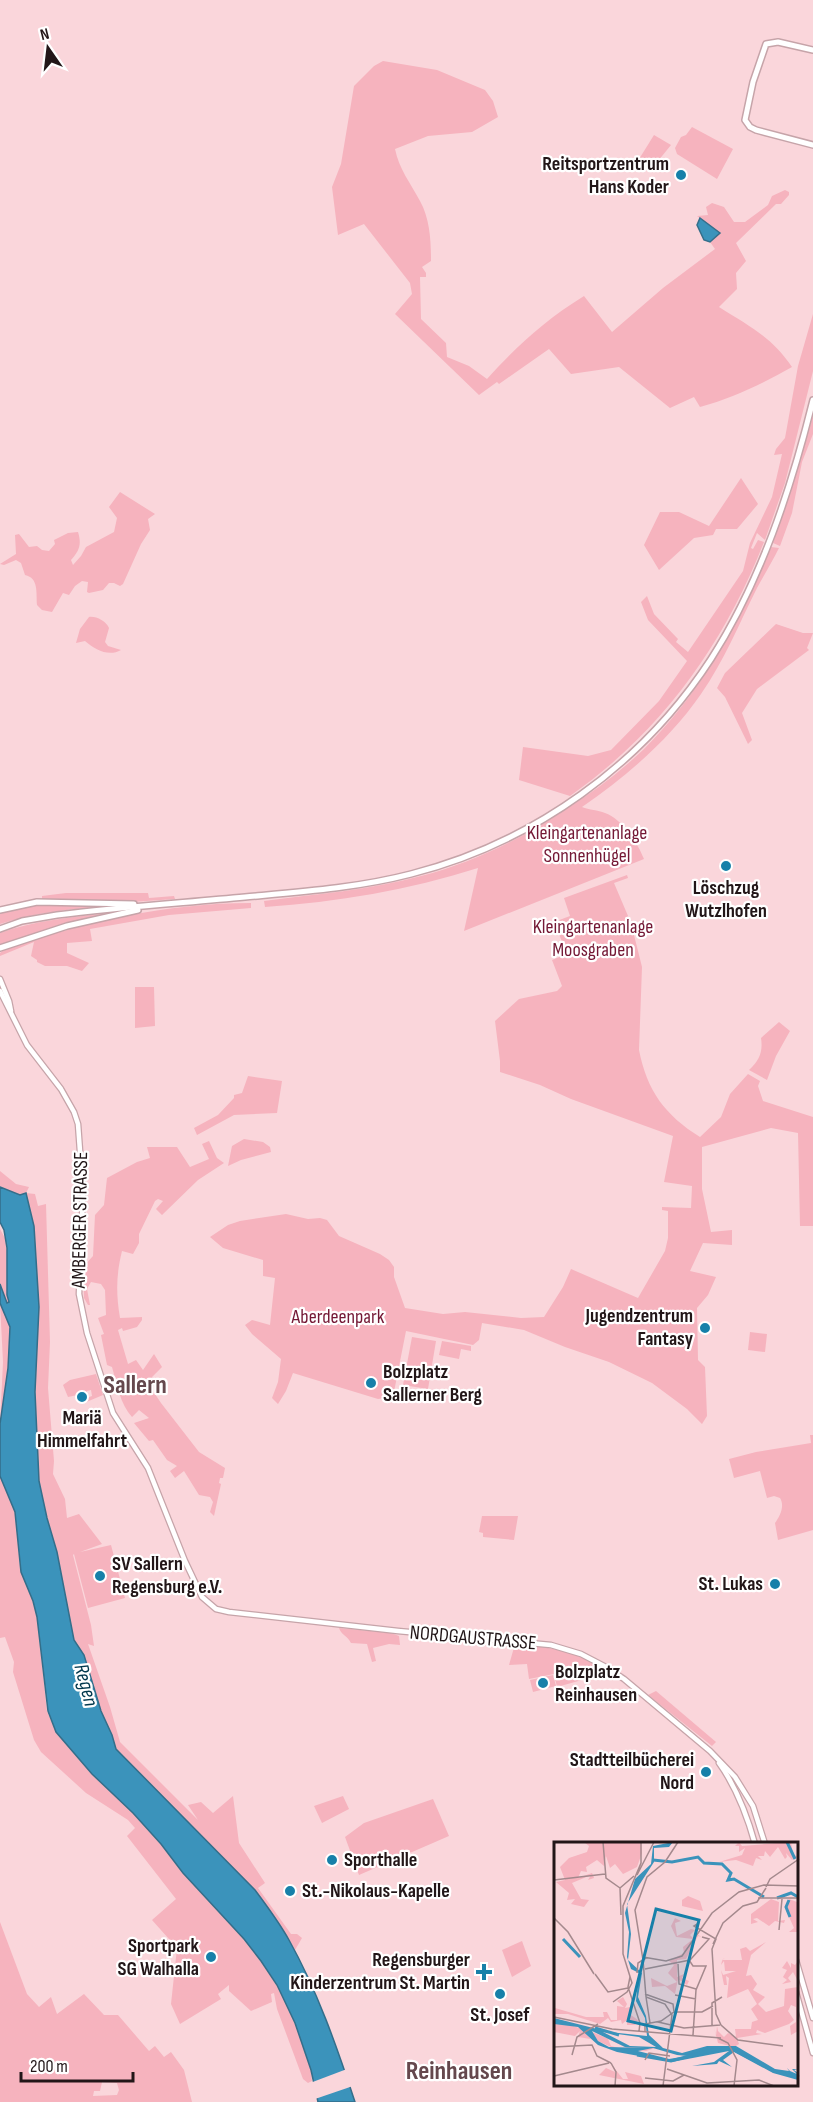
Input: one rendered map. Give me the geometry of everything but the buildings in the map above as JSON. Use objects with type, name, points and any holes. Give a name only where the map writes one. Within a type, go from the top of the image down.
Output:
[{"type":"main road","points":[[813,50],[778,42],[767,43],[761,56],[745,114],[746,124],[756,130],[813,145]]},
{"type":"main road","points":[[0,929],[43,917],[364,884],[431,868],[498,843],[578,797],[628,757],[666,718],[711,659],[745,597],[772,535],[797,459],[813,400]]},
{"type":"main road","points":[[0,910],[44,902],[166,904]]},
{"type":"main road","points":[[1,949],[40,934],[88,920],[166,904]]},
{"type":"main road","name":"AMBERGER STRASSE","points":[[0,979],[11,1004],[11,1011]]},
{"type":"main road","name":"AMBERGER STRASSE","points":[[0,991],[27,1045],[61,1089],[74,1112],[78,1124],[83,1192],[79,1294],[87,1333],[117,1422],[148,1468],[185,1561],[205,1601]]},
{"type":"main road","name":"NORDGAUSTRASSE","points":[[205,1601],[216,1609],[229,1612],[398,1631],[539,1643],[573,1651],[618,1675],[726,1766],[743,1787],[756,1814],[764,1842]]},
{"type":"main road","name":"NORDGAUSTRASSE","points":[[710,1751],[737,1791],[747,1814],[754,1842]]},
{"type":"main road","points":[[798,1967],[813,2018]]},
{"type":"main road","points":[[798,1999],[813,2053]]},
{"type":"green space","points":[[383,61],[437,70],[485,90],[493,101],[498,117],[472,132],[428,136],[395,149],[402,170],[426,215],[429,230],[431,261],[422,267],[426,277],[420,277],[421,319],[446,343],[447,357],[469,366],[487,379],[533,334],[584,296],[612,332],[663,288],[715,249],[710,242],[720,233],[697,216],[708,215],[706,207],[712,203],[724,207],[734,222],[745,222],[768,205],[772,196],[785,190],[789,192],[789,195],[781,204],[776,204],[736,243],[746,261],[736,273],[737,289],[719,307],[768,340],[792,367],[724,399],[700,407],[694,397],[670,408],[619,367],[571,374],[549,349],[479,395],[395,314],[412,294],[410,283],[364,224],[338,235],[332,187],[341,164],[354,86],[374,66]]},
{"type":"green space","points":[[692,127],[733,149],[717,179],[677,154],[675,148],[681,137],[686,135]]},
{"type":"green space","points":[[654,135],[671,145],[649,172],[636,164]]},
{"type":"green space","points":[[813,314],[813,371],[785,483],[765,540],[757,533],[751,548],[753,549],[758,540],[764,542],[748,580],[709,651],[686,684],[633,744],[570,796],[519,780],[523,747],[588,756],[611,750],[659,701],[687,661],[648,620],[641,602],[647,596],[654,614],[678,639],[676,642],[688,652],[743,571],[750,543],[772,497],[782,454],[774,455],[785,438],[798,366]]},
{"type":"green space","points":[[813,415],[813,434],[802,462],[792,513],[780,546],[773,543]]},
{"type":"green space","points":[[741,478],[758,504],[737,529],[716,529],[713,535],[694,538],[659,570],[644,545],[660,512],[679,512],[709,526]]},
{"type":"green space","points":[[120,492],[155,514],[148,519],[150,530],[123,584],[120,586],[109,583],[103,590],[89,593],[87,592],[88,582],[82,581],[69,595],[63,593],[52,612],[42,610],[37,605],[35,583],[33,579],[25,575],[21,563],[16,560],[4,565],[0,564],[16,554],[15,535],[19,534],[29,547],[37,546],[49,551],[55,544],[54,540],[68,533],[78,532],[80,544],[71,560],[73,565],[86,547],[114,532],[117,518],[109,507]]},
{"type":"green space","name":"Kleingartenanlage Sonnenhügel","points":[[771,547],[779,548],[724,655],[689,711],[647,756],[582,807],[605,813],[617,820],[634,839],[644,859],[464,931],[478,868],[426,883],[373,894],[265,907],[264,901],[382,885],[440,871],[514,840],[586,796],[644,749],[684,704],[733,628]]},
{"type":"green space","points":[[89,617],[98,618],[106,623],[109,628],[105,642],[108,646],[121,650],[107,653],[85,641],[76,643],[80,629]]},
{"type":"green space","points":[[776,624],[803,633],[813,633],[807,648],[809,650],[757,689],[742,713],[752,740],[748,744],[725,697],[717,688],[725,673]]},
{"type":"green space","points":[[627,875],[628,878],[614,883],[631,923],[642,967],[639,1050],[647,1078],[659,1101],[677,1120],[700,1137],[721,1117],[730,1094],[748,1074],[760,1081],[758,1086],[763,1101],[813,1117],[813,1226],[800,1226],[798,1133],[771,1128],[702,1147],[702,1189],[711,1232],[732,1230],[732,1245],[703,1243],[690,1271],[716,1277],[708,1295],[697,1308],[698,1360],[705,1367],[707,1416],[702,1424],[687,1409],[652,1383],[609,1362],[524,1330],[482,1323],[479,1340],[473,1345],[406,1331],[393,1397],[378,1399],[293,1373],[278,1404],[272,1398],[278,1382],[281,1359],[245,1325],[252,1320],[270,1325],[275,1278],[263,1276],[263,1260],[223,1248],[210,1237],[228,1225],[240,1221],[286,1214],[327,1220],[339,1236],[389,1260],[394,1267],[394,1277],[405,1308],[443,1314],[465,1312],[521,1318],[544,1317],[563,1287],[571,1269],[638,1298],[665,1251],[668,1238],[668,1211],[662,1210],[662,1207],[691,1208],[692,1186],[664,1182],[673,1136],[500,1072],[495,1021],[519,999],[557,991],[562,986],[552,960],[567,954],[554,922],[570,916],[564,898]]},
{"type":"green space","points":[[66,893],[148,893],[149,898],[174,896],[175,899],[132,902],[42,899],[42,896]]},
{"type":"green space","points":[[251,903],[251,908],[169,915],[90,929],[92,941],[67,943],[67,953],[89,963],[82,971],[67,966],[45,966],[37,962],[31,956],[34,942],[0,956],[5,949],[35,939],[126,916],[188,906]]},
{"type":"green space","points":[[27,904],[110,906],[41,914],[0,924],[0,912]]},
{"type":"green space","points":[[110,913],[67,923],[0,946],[0,933],[27,925]]},
{"type":"green space","points":[[135,987],[154,987],[155,1026],[135,1028]]},
{"type":"green space","points":[[779,1022],[790,1031],[776,1056],[767,1080],[749,1070],[760,1055],[761,1038]]},
{"type":"green space","points":[[248,1076],[282,1081],[277,1113],[234,1115],[197,1135],[194,1128],[218,1115],[234,1098],[234,1095],[242,1093]]},
{"type":"green space","points":[[244,1139],[263,1142],[270,1147],[271,1152],[228,1166],[232,1146]]},
{"type":"green space","points":[[209,1141],[217,1158],[224,1163],[198,1180],[162,1215],[156,1209],[163,1201],[158,1199],[155,1201],[139,1234],[139,1243],[133,1254],[122,1251],[117,1293],[120,1318],[142,1317],[137,1327],[118,1330],[128,1364],[136,1360],[143,1370],[154,1354],[162,1367],[147,1382],[199,1452],[225,1468],[223,1478],[220,1478],[219,1483],[221,1484],[214,1516],[210,1512],[213,1502],[210,1497],[199,1495],[184,1471],[175,1478],[170,1471],[177,1466],[167,1460],[153,1440],[149,1441],[134,1423],[149,1418],[139,1410],[132,1417],[125,1406],[112,1367],[107,1365],[101,1335],[104,1334],[98,1318],[106,1315],[105,1290],[101,1284],[91,1282],[87,1289],[90,1305],[88,1305],[84,1298],[83,1267],[93,1256],[95,1215],[104,1205],[107,1178],[137,1162],[150,1158],[147,1147],[177,1147],[190,1167],[209,1159],[202,1144]]},
{"type":"green space","points":[[0,1171],[16,1184],[29,1187],[26,1193],[35,1194],[38,1206],[46,1204],[50,1342],[48,1388],[53,1474],[65,1499],[67,1518],[79,1514],[102,1544],[80,1552],[111,1545],[125,1598],[88,1608],[73,1555],[94,1646],[88,1644],[120,1742],[198,1820],[188,1805],[201,1802],[213,1813],[233,1796],[239,1843],[265,1883],[258,1888],[291,1934],[297,1934],[302,1938],[295,1950],[255,1890],[116,1749],[101,1711],[84,1655],[74,1640],[57,1552],[39,1481],[35,1389],[39,1307],[34,1226],[26,1194],[20,1195],[0,1187]]},
{"type":"green space","points":[[0,1229],[6,1240],[7,1248],[9,1302],[7,1304],[0,1284]]},
{"type":"green space","points":[[0,1303],[10,1327],[8,1368],[0,1424],[3,1362]]},
{"type":"green space","points":[[750,1332],[767,1334],[765,1352],[748,1350]]},
{"type":"green space","points":[[412,1337],[436,1341],[428,1389],[403,1385]]},
{"type":"green space","points":[[442,1341],[471,1346],[471,1351],[461,1349],[459,1359],[439,1355]]},
{"type":"green space","points":[[96,1374],[103,1395],[84,1403],[81,1400],[92,1396],[91,1390],[68,1397],[63,1385],[70,1380]]},
{"type":"green space","points":[[810,1435],[813,1435],[813,1530],[778,1540],[775,1523],[782,1508],[780,1498],[774,1496],[767,1498],[760,1471],[734,1478],[729,1459],[811,1443]]},
{"type":"green space","points":[[0,1476],[15,1512],[21,1572],[37,1617],[47,1711],[56,1732],[92,1774],[133,1813],[161,1844],[183,1873],[244,1939],[261,1961],[277,1985],[295,2023],[311,2070],[312,2081],[308,2083],[303,2079],[277,2009],[274,1993],[271,1994],[272,2002],[251,2011],[229,1991],[229,1985],[218,1994],[221,1999],[180,2024],[171,2004],[177,1948],[152,1920],[176,1899],[127,1836],[135,1828],[128,1820],[86,1793],[41,1752],[34,1740],[13,1672],[14,1662],[5,1637],[0,1638]]},
{"type":"green space","points":[[482,1516],[518,1516],[514,1540],[483,1537],[483,1533],[479,1532]]},
{"type":"green space","points":[[339,1628],[391,1633],[399,1636],[400,1645],[389,1644],[373,1648],[376,1661],[372,1662],[367,1644],[351,1643]]},
{"type":"green space","points":[[515,1644],[549,1648],[572,1654],[583,1658],[602,1671],[589,1678],[557,1687],[554,1674],[529,1679],[527,1664],[509,1665]]},
{"type":"green space","name":"Bolzplatz Reinhausen","points":[[553,1675],[556,1686],[533,1692],[530,1680]]},
{"type":"green space","points":[[656,1691],[716,1742],[712,1746],[648,1695]]},
{"type":"green space","points":[[343,1796],[349,1809],[322,1823],[314,1806]]},
{"type":"green space","points":[[433,1799],[449,1836],[359,1875],[345,1837],[364,1823]]},
{"type":"green space","points":[[0,1922],[27,1994],[39,2007],[51,1997],[57,2014],[84,1994],[104,2015],[118,2015],[149,2051],[155,2046],[164,2057],[171,2052],[184,2070],[192,2102],[0,2102]],"holes":[[[102,2082],[117,2083],[119,2090],[117,2095],[93,2096],[94,2091],[100,2091]]]},
{"type":"green space","points":[[522,1941],[531,1966],[512,1977],[502,1950]]},
{"type":"water","points":[[700,218],[720,233],[710,242],[704,240],[697,225]]},
{"type":"water","name":"Regen","points":[[0,1187],[20,1195],[26,1193],[34,1226],[39,1307],[35,1392],[39,1481],[57,1552],[74,1640],[84,1655],[101,1711],[116,1749],[255,1890],[281,1927],[317,1999],[355,2102],[318,2102],[311,2070],[295,2023],[277,1985],[261,1961],[244,1939],[183,1873],[161,1844],[133,1813],[92,1774],[56,1732],[48,1711],[37,1617],[21,1572],[15,1512],[0,1476],[0,1424],[8,1368],[10,1327],[0,1303],[0,1284],[7,1303],[9,1302],[7,1248],[0,1222]]},
{"type":"pier","points":[[347,2069],[353,2086],[315,2099],[310,2083]]},
{"type":"place","name":"Reitsportzentrum Hans Koder","points":[[681,175]]},
{"type":"place","name":"Löschzug Wutzlhofen","points":[[726,866]]},
{"type":"place","name":"Jugendzentrum Fantasy","points":[[705,1328]]},
{"type":"place","name":"Bolzplatz Sallerner Berg","points":[[371,1383]]},
{"type":"place","name":"Mariä Himmelfahrt","points":[[82,1397]]},
{"type":"place","name":"SV Sallern Regensburg e.V.","points":[[100,1576]]},
{"type":"place","name":"St. Lukas","points":[[775,1584]]},
{"type":"place","name":"Bolzplatz Reinhausen","points":[[543,1683]]},
{"type":"place","name":"Stadtteilbücherei Nord","points":[[706,1772]]},
{"type":"place","name":"Sporthalle","points":[[332,1860]]},
{"type":"place","name":"St.-Nikolaus-Kapelle","points":[[290,1891]]},
{"type":"place","name":"Sportpark SG Walhalla","points":[[211,1957]]},
{"type":"place","name":"Regensburger Kinderzentrum St. Martin","points":[[484,1972]]},
{"type":"place","name":"St. Josef","points":[[500,1994]]},
{"type":"district","name":"Sallern","points":[[135,1385]]},
{"type":"district","name":"Reinhausen","points":[[459,2071]]},
{"type":"park label","name":"Kleingartenanlage Moosgraben","points":[[593,938]]},
{"type":"park label","name":"Aberdeenpark","points":[[338,1317]]}]
